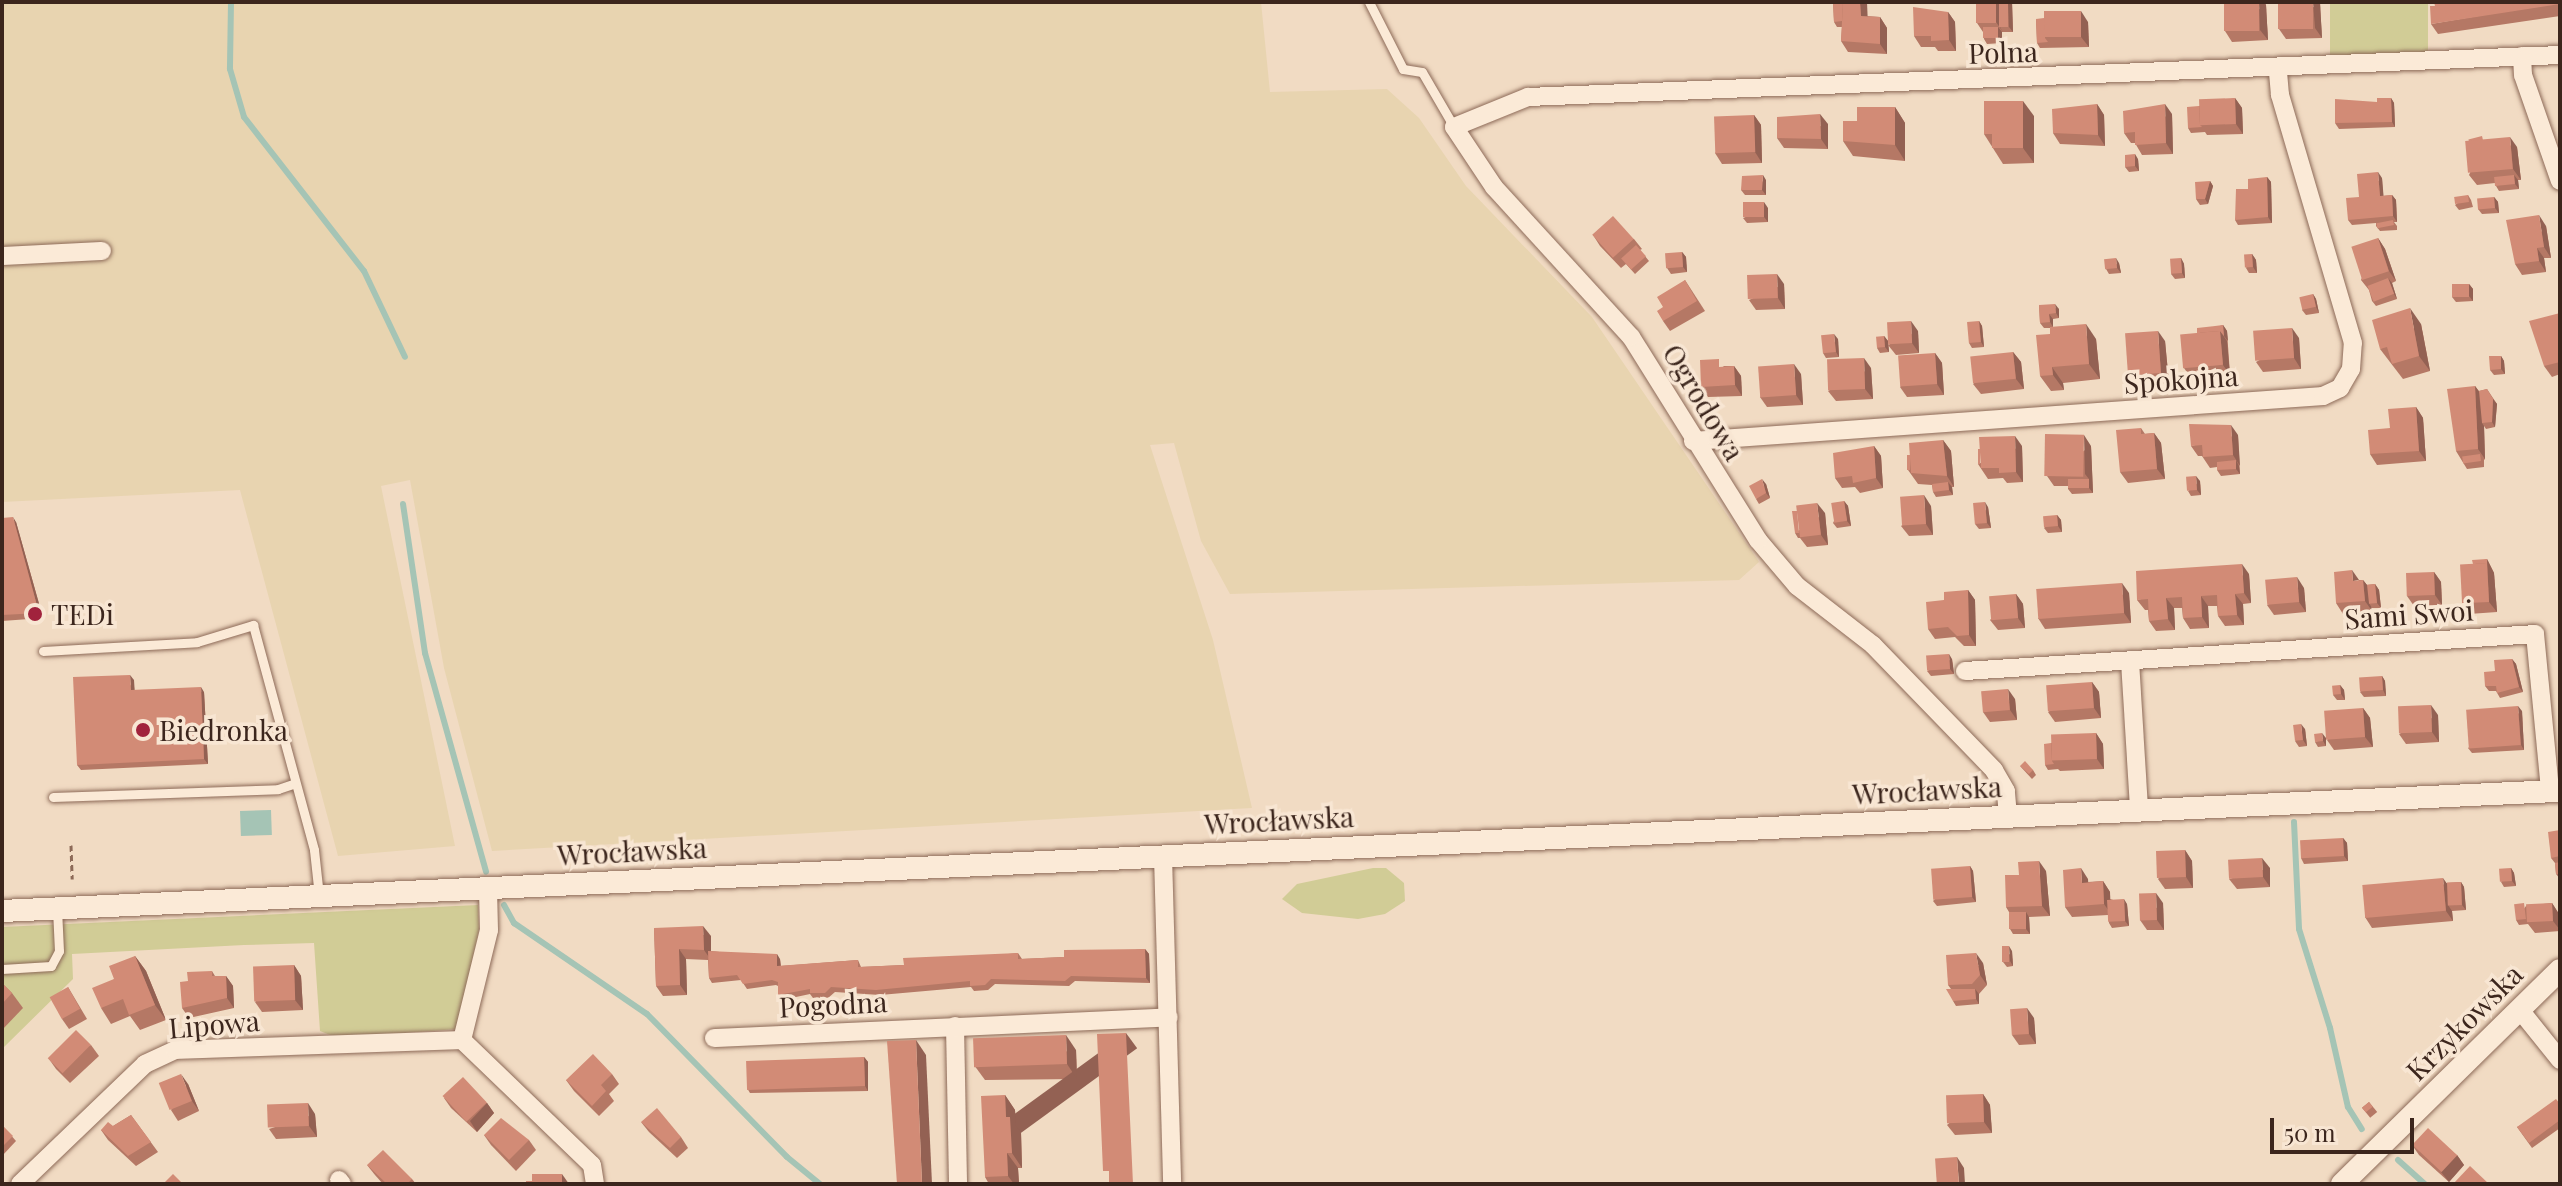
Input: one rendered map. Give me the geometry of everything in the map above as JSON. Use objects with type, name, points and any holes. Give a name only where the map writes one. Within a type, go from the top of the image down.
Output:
[{"type":"street","name":"Polna","points":[[1454,127],[1528,97],[2278,71],[2560,55]]},
{"type":"street","points":[[2522,56],[2523,75],[2560,181]]},
{"type":"street","name":"Spokojna","points":[[1693,441],[2323,396],[2340,388],[2351,369],[2353,343],[2280,95],[2278,71]]},
{"type":"street","name":"Ogrodowa","points":[[1454,127],[1494,187],[1631,337],[1693,441],[1758,540],[1797,586],[1873,645],[1994,770],[2006,791],[2008,816]]},
{"type":"street","points":[[2,256],[102,251]]},
{"type":"street","name":"Sami Swoi","points":[[1965,671],[2535,634],[2555,791]]},
{"type":"street","points":[[2130,661],[2139,810]]},
{"type":"street","name":"Wrocławska","points":[[2,911],[2555,791]]},
{"type":"street","points":[[1163,856],[1172,1184]]},
{"type":"street","points":[[488,888],[489,930],[462,1040],[592,1165],[595,1184]]},
{"type":"street","name":"Krzykowska","points":[[2342,1184],[2560,970]]},
{"type":"street","points":[[2520,1010],[2560,1060]]},
{"type":"street","name":"Pogodna","points":[[714,1038],[1169,1017]]},
{"type":"street","points":[[955,1026],[958,1184]]},
{"type":"street","name":"Lipowa","points":[[20,1184],[159,1056],[175,1050],[462,1040]]},
{"type":"lane","name":"Ogrodowa","points":[[1369,2],[1403,69],[1422,72],[1454,127]]},
{"type":"lane","points":[[43,651],[197,642],[253,625],[314,850],[319,896]]},
{"type":"lane","points":[[53,797],[278,789],[295,783]]},
{"type":"lane","points":[[2,969],[51,966],[59,951],[56,909]]},
{"type":"path","points":[[71,845],[72,879]]},
{"type":"shaded area","points":[[2,2],[1261,2],[1270,92],[1387,89],[1419,118],[1466,186],[1592,317],[1759,562],[1739,580],[1230,594],[1201,541],[1174,443],[1150,445],[1213,640],[1252,808],[492,851],[444,668],[410,480],[381,486],[455,846],[338,856],[240,490],[2,502]]},
{"type":"shaded area","points":[[2330,2],[2428,2],[2428,55],[2330,55]]},
{"type":"shaded area","points":[[271,810],[272,835],[241,836],[240,811]]},
{"type":"shaded area","points":[[1386,868],[1404,883],[1405,901],[1385,914],[1358,919],[1302,913],[1282,899],[1297,884]]},
{"type":"shaded area","points":[[478,905],[479,930],[457,1029],[338,1038],[320,1031],[314,943],[244,945],[72,954],[73,979],[2,1049],[2,927]]},
{"type":"building","points":[[1833,2],[1843,2],[1842,21],[1834,22]]},
{"type":"building","points":[[1843,2],[1860,2],[1861,16],[1880,17],[1880,44],[1841,41]]},
{"type":"building","points":[[1976,2],[1996,2],[1996,23],[1976,23]]},
{"type":"building","points":[[1999,2],[2008,2],[2008,27],[1999,27]]},
{"type":"building","points":[[2224,2],[2259,2],[2259,31],[2224,31]]},
{"type":"building","points":[[2278,2],[2313,2],[2313,29],[2278,29]]},
{"type":"building","points":[[2434,2],[2560,4],[2431,24],[2430,6],[2435,6]]},
{"type":"building","points":[[1913,7],[1948,12],[1949,40],[1931,41],[1931,36],[1914,36]]},
{"type":"building","points":[[2044,11],[2081,11],[2081,37],[2044,37]]},
{"type":"building","points":[[2044,18],[2048,42],[2037,43],[2036,19]]},
{"type":"building","points":[[1983,27],[1998,27],[1998,38],[1983,38]]},
{"type":"building","points":[[2235,98],[2236,124],[2200,125],[2199,99]]},
{"type":"building","points":[[2377,98],[2391,98],[2392,122],[2335,123],[2335,99],[2377,102]]},
{"type":"building","points":[[1984,101],[2023,101],[2023,148],[1992,148],[1992,134],[1984,134]]},
{"type":"building","points":[[2097,104],[2098,135],[2053,133],[2052,109]]},
{"type":"building","points":[[2165,104],[2166,143],[2135,145],[2135,132],[2124,133],[2123,111]]},
{"type":"building","points":[[2199,106],[2202,127],[2188,128],[2187,107]]},
{"type":"building","points":[[1857,107],[1895,107],[1895,145],[1843,141],[1843,121],[1857,121]]},
{"type":"building","points":[[1820,114],[1821,139],[1777,138],[1777,117]]},
{"type":"building","points":[[1754,115],[1755,152],[1715,153],[1714,116]]},
{"type":"building","points":[[2482,136],[2483,140],[2469,143],[2468,139]]},
{"type":"building","points":[[2510,137],[2513,169],[2468,173],[2465,141]]},
{"type":"building","points":[[2135,154],[2135,166],[2125,167],[2125,155]]},
{"type":"building","points":[[2378,172],[2380,196],[2392,195],[2393,216],[2348,220],[2346,198],[2359,197],[2357,174]]},
{"type":"building","points":[[1763,175],[1762,190],[1741,190],[1742,176]]},
{"type":"building","points":[[2514,175],[2515,184],[2495,186],[2494,177]]},
{"type":"building","points":[[2267,177],[2268,217],[2235,220],[2236,189],[2248,189],[2248,179]]},
{"type":"building","points":[[2210,181],[2205,199],[2196,199],[2195,182]]},
{"type":"building","points":[[2468,195],[2469,202],[2455,204],[2454,197]]},
{"type":"building","points":[[2494,197],[2495,208],[2478,209],[2477,198]]},
{"type":"building","points":[[1743,202],[1764,202],[1764,217],[1743,217]]},
{"type":"building","points":[[2539,215],[2544,247],[2537,248],[2539,261],[2515,264],[2506,220]]},
{"type":"building","points":[[1613,216],[1634,239],[1613,258],[1592,235]]},
{"type":"building","points":[[2393,220],[2394,225],[2377,228],[2376,223]]},
{"type":"building","points":[[2378,238],[2389,271],[2362,280],[2351,247]]},
{"type":"building","points":[[1636,245],[1646,256],[1631,270],[1621,258]]},
{"type":"building","points":[[1682,252],[1683,267],[1666,268],[1665,253]]},
{"type":"building","points":[[2252,254],[2253,267],[2245,268],[2244,255]]},
{"type":"building","points":[[2116,258],[2117,268],[2105,269],[2104,259]]},
{"type":"building","points":[[2181,258],[2182,273],[2171,274],[2170,259]]},
{"type":"building","points":[[1777,274],[1778,298],[1748,299],[1747,275]]},
{"type":"building","points":[[2388,278],[2394,294],[2374,302],[2367,286]]},
{"type":"building","points":[[1685,280],[1697,301],[1663,321],[1657,311],[1663,307],[1657,297]]},
{"type":"building","points":[[2452,284],[2469,284],[2469,297],[2452,297]]},
{"type":"building","points":[[2313,294],[2316,307],[2302,310],[2299,297]]},
{"type":"building","points":[[2055,304],[2056,313],[2049,314],[2050,322],[2040,323],[2039,305]]},
{"type":"building","points":[[2410,308],[2419,356],[2392,364],[2387,347],[2380,349],[2372,320]]},
{"type":"building","points":[[2560,313],[2560,362],[2544,366],[2529,321]]},
{"type":"building","points":[[1911,321],[1912,343],[1888,344],[1887,322]]},
{"type":"building","points":[[1979,321],[1981,342],[1969,343],[1967,322]]},
{"type":"building","points":[[2086,324],[2089,364],[2052,367],[2053,375],[2040,376],[2036,335],[2050,334],[2050,327]]},
{"type":"building","points":[[2223,325],[2224,336],[2220,331],[2197,333],[2197,328]]},
{"type":"building","points":[[2292,328],[2294,358],[2255,361],[2253,331]]},
{"type":"building","points":[[2158,331],[2161,373],[2128,375],[2125,333]]},
{"type":"building","points":[[2220,331],[2223,365],[2183,368],[2180,334]]},
{"type":"building","points":[[1834,334],[1836,352],[1823,353],[1821,335]]},
{"type":"building","points":[[1884,336],[1885,347],[1877,348],[1876,337]]},
{"type":"building","points":[[2013,352],[2016,379],[1973,383],[1970,356]]},
{"type":"building","points":[[1935,353],[1937,384],[1900,387],[1898,356]]},
{"type":"building","points":[[2489,356],[2501,356],[2501,369],[2490,370]]},
{"type":"building","points":[[1864,358],[1865,389],[1828,390],[1827,359]]},
{"type":"building","points":[[1719,359],[1719,367],[1734,366],[1735,385],[1701,387],[1700,360]]},
{"type":"building","points":[[1794,364],[1796,395],[1760,397],[1758,367]]},
{"type":"building","points":[[2475,386],[2478,449],[2456,451],[2447,389]]},
{"type":"building","points":[[2487,389],[2493,399],[2492,422],[2482,423],[2479,391]]},
{"type":"building","points":[[2416,407],[2419,451],[2370,454],[2368,430],[2390,428],[2388,409]]},
{"type":"building","points":[[2189,424],[2231,425],[2233,455],[2203,457],[2202,445],[2191,446]]},
{"type":"building","points":[[2141,428],[2141,434],[2154,433],[2157,469],[2120,472],[2116,430]]},
{"type":"building","points":[[2045,434],[2084,435],[2083,477],[2044,476]]},
{"type":"building","points":[[2015,436],[2016,472],[1999,473],[1999,468],[1981,468],[1979,437]]},
{"type":"building","points":[[1943,440],[1947,476],[1911,473],[1909,443]]},
{"type":"building","points":[[1874,446],[1876,478],[1853,483],[1852,476],[1835,478],[1833,453]]},
{"type":"building","points":[[2480,454],[2481,461],[2463,463],[2462,457]]},
{"type":"building","points":[[1907,455],[1910,455],[1910,470],[1907,470]]},
{"type":"building","points":[[2236,460],[2236,469],[2217,470],[2217,462]]},
{"type":"building","points":[[2196,476],[2197,490],[2187,491],[2186,477]]},
{"type":"building","points":[[1762,479],[1766,493],[1756,499],[1749,486]]},
{"type":"building","points":[[2068,479],[2089,479],[2089,488],[2068,488]]},
{"type":"building","points":[[1948,482],[1949,490],[1933,492],[1932,484]]},
{"type":"building","points":[[1924,495],[1926,524],[1902,526],[1900,497]]},
{"type":"building","points":[[1844,501],[1847,521],[1834,523],[1831,503]]},
{"type":"building","points":[[1985,502],[1987,523],[1975,524],[1973,503]]},
{"type":"building","points":[[1817,503],[1821,535],[1800,537],[1796,506]]},
{"type":"building","points":[[1792,511],[1797,511],[1799,533],[1795,533]]},
{"type":"building","points":[[2057,515],[2058,526],[2044,527],[2043,516]]},
{"type":"building","points":[[13,517],[39,613],[2,615],[2,518]]},
{"type":"building","points":[[2487,559],[2487,563],[2473,564],[2472,560]]},
{"type":"building","points":[[2487,563],[2489,602],[2462,603],[2460,564]]},
{"type":"building","points":[[2242,564],[2244,593],[2235,594],[2237,615],[2218,616],[2217,595],[2201,596],[2202,617],[2183,618],[2182,597],[2166,598],[2168,619],[2149,621],[2148,599],[2137,600],[2136,571]]},
{"type":"building","points":[[2352,570],[2353,581],[2363,580],[2365,601],[2336,603],[2334,572]]},
{"type":"building","points":[[2434,572],[2435,595],[2407,596],[2406,573]]},
{"type":"building","points":[[2297,577],[2299,602],[2267,605],[2265,580]]},
{"type":"building","points":[[2122,583],[2124,613],[2038,619],[2036,589]]},
{"type":"building","points":[[2375,584],[2377,603],[2369,604],[2367,585]]},
{"type":"building","points":[[1968,590],[1969,635],[1957,636],[1948,627],[1928,629],[1926,602],[1944,600],[1944,592]]},
{"type":"building","points":[[2016,594],[2018,618],[1991,620],[1989,596]]},
{"type":"building","points":[[1949,654],[1950,669],[1927,671],[1926,656]]},
{"type":"building","points":[[2512,659],[2519,687],[2497,693],[2496,686],[2485,686],[2484,672],[2495,671],[2494,660]]},
{"type":"building","name":"Biedronka","points":[[130,675],[131,690],[201,687],[204,759],[77,765],[73,677]]},
{"type":"building","points":[[2382,676],[2383,690],[2360,692],[2359,678]]},
{"type":"building","points":[[2092,682],[2094,708],[2048,711],[2046,685]]},
{"type":"building","points":[[2340,685],[2341,694],[2333,695],[2332,686]]},
{"type":"building","points":[[2008,689],[2010,710],[1983,712],[1981,691]]},
{"type":"building","points":[[2431,705],[2432,732],[2399,733],[2398,706]]},
{"type":"building","points":[[2518,706],[2521,745],[2469,749],[2466,710]]},
{"type":"building","points":[[2363,708],[2365,737],[2326,740],[2324,711]]},
{"type":"building","points":[[2301,724],[2303,740],[2295,741],[2293,725]]},
{"type":"building","points":[[2096,733],[2097,759],[2052,761],[2051,735]]},
{"type":"building","points":[[2322,733],[2323,741],[2315,742],[2314,734]]},
{"type":"building","points":[[2051,743],[2054,764],[2045,765],[2044,744]]},
{"type":"building","points":[[2025,761],[2033,770],[2029,774],[2020,766]]},
{"type":"building","points":[[2560,830],[2560,856],[2551,858],[2548,832]]},
{"type":"building","points":[[2343,838],[2344,856],[2301,858],[2300,840]]},
{"type":"building","points":[[2185,850],[2186,877],[2157,878],[2156,851]]},
{"type":"building","points":[[2262,858],[2263,877],[2229,879],[2228,860]]},
{"type":"building","points":[[2039,861],[2042,906],[2006,907],[2005,875],[2019,875],[2018,862]]},
{"type":"building","points":[[2560,862],[2560,874],[2556,874],[2555,863]]},
{"type":"building","points":[[1970,866],[1972,897],[1933,900],[1931,869]]},
{"type":"building","points":[[2081,868],[2082,883],[2103,881],[2104,904],[2065,907],[2063,870]]},
{"type":"building","points":[[2511,868],[2512,881],[2500,882],[2499,869]]},
{"type":"building","points":[[2443,878],[2446,911],[2365,918],[2362,885]]},
{"type":"building","points":[[2447,882],[2461,882],[2462,905],[2448,905]]},
{"type":"building","points":[[2156,893],[2157,920],[2140,921],[2139,894]]},
{"type":"building","points":[[2124,899],[2125,921],[2108,922],[2107,900]]},
{"type":"building","points":[[2524,903],[2526,919],[2516,920],[2514,904]]},
{"type":"building","points":[[2552,903],[2553,921],[2527,922],[2526,904]]},
{"type":"building","points":[[2009,912],[2026,912],[2026,929],[2009,929]]},
{"type":"building","points":[[703,926],[704,950],[679,949],[680,985],[656,986],[654,928]]},
{"type":"building","points":[[2002,946],[2009,946],[2009,962],[2002,962]]},
{"type":"building","points":[[1145,949],[1146,978],[1071,976],[1065,981],[991,979],[985,985],[970,986],[970,981],[876,990],[831,987],[825,993],[810,993],[810,989],[778,995],[778,982],[772,980],[743,984],[737,975],[709,978],[708,951],[777,954],[777,966],[858,960],[858,967],[904,965],[903,958],[1018,953],[1018,959],[1064,957],[1064,950]]},
{"type":"building","points":[[1976,953],[1980,975],[1972,984],[1948,985],[1946,955]]},
{"type":"building","points":[[135,956],[155,1005],[129,1015],[123,999],[101,1008],[92,988],[114,979],[109,966]]},
{"type":"building","points":[[294,965],[295,1000],[254,1001],[253,966]]},
{"type":"building","points":[[212,971],[212,976],[226,976],[227,998],[182,1008],[180,982],[188,981],[187,972]]},
{"type":"building","points":[[2,983],[12,993],[2,1004]]},
{"type":"building","points":[[68,987],[80,1009],[62,1019],[50,997]]},
{"type":"building","points":[[1946,989],[1975,989],[1976,999],[1953,1001]]},
{"type":"building","points":[[2027,1008],[2029,1034],[2012,1035],[2010,1009]]},
{"type":"building","points":[[76,1030],[91,1045],[63,1073],[48,1058]]},
{"type":"building","points":[[1126,1033],[1133,1184],[1109,1184],[1109,1171],[1103,1171],[1097,1034]]},
{"type":"building","points":[[1066,1035],[1067,1064],[974,1067],[973,1038]]},
{"type":"building","points":[[916,1040],[922,1184],[897,1184],[887,1041]]},
{"type":"building","points":[[593,1054],[612,1074],[601,1085],[606,1091],[592,1106],[566,1080]]},
{"type":"building","points":[[864,1057],[865,1086],[747,1090],[746,1061]]},
{"type":"building","points":[[181,1074],[192,1101],[170,1110],[159,1083]]},
{"type":"building","points":[[463,1077],[487,1103],[466,1122],[443,1096]]},
{"type":"building","points":[[1983,1094],[1984,1122],[1947,1123],[1946,1095]]},
{"type":"building","points":[[1005,1095],[1012,1153],[1007,1153],[1008,1176],[985,1177],[981,1096]]},
{"type":"building","points":[[2556,1099],[2560,1104],[2560,1120],[2529,1143],[2517,1127]]},
{"type":"building","points":[[2369,1102],[2373,1107],[2366,1112],[2362,1108]]},
{"type":"building","points":[[308,1103],[309,1126],[268,1127],[267,1104]]},
{"type":"building","points":[[657,1108],[681,1137],[670,1148],[641,1122]]},
{"type":"building","points":[[131,1115],[151,1142],[128,1156],[101,1130],[108,1122],[113,1126]]},
{"type":"building","points":[[501,1118],[529,1140],[509,1160],[484,1135]]},
{"type":"building","points":[[2,1125],[13,1136],[2,1147]]},
{"type":"building","points":[[2428,1128],[2457,1155],[2442,1172],[2412,1145]]},
{"type":"building","points":[[383,1150],[412,1179],[407,1184],[387,1184],[367,1165]]},
{"type":"building","points":[[1957,1157],[1959,1183],[1937,1184],[1935,1159]]},
{"type":"building","points":[[2470,1166],[2489,1184],[2454,1183]]},
{"type":"building","points":[[173,1174],[183,1184],[163,1184]]},
{"type":"building","points":[[532,1174],[562,1174],[562,1184],[532,1184]]},
{"type":"waterway","points":[[231,2],[230,69],[244,117],[364,271],[405,357]]},
{"type":"waterway","points":[[403,504],[425,653],[486,872]]},
{"type":"waterway","points":[[2294,822],[2299,929],[2330,1028],[2348,1107],[2362,1129]]},
{"type":"waterway","points":[[504,905],[514,923],[647,1014],[787,1157],[820,1184]]},
{"type":"waterway","points":[[2398,1160],[2425,1184]]},
{"type":"place","name":"TEDi","points":[[35,614]]},
{"type":"place","name":"Biedronka","points":[[143,730]]}]
